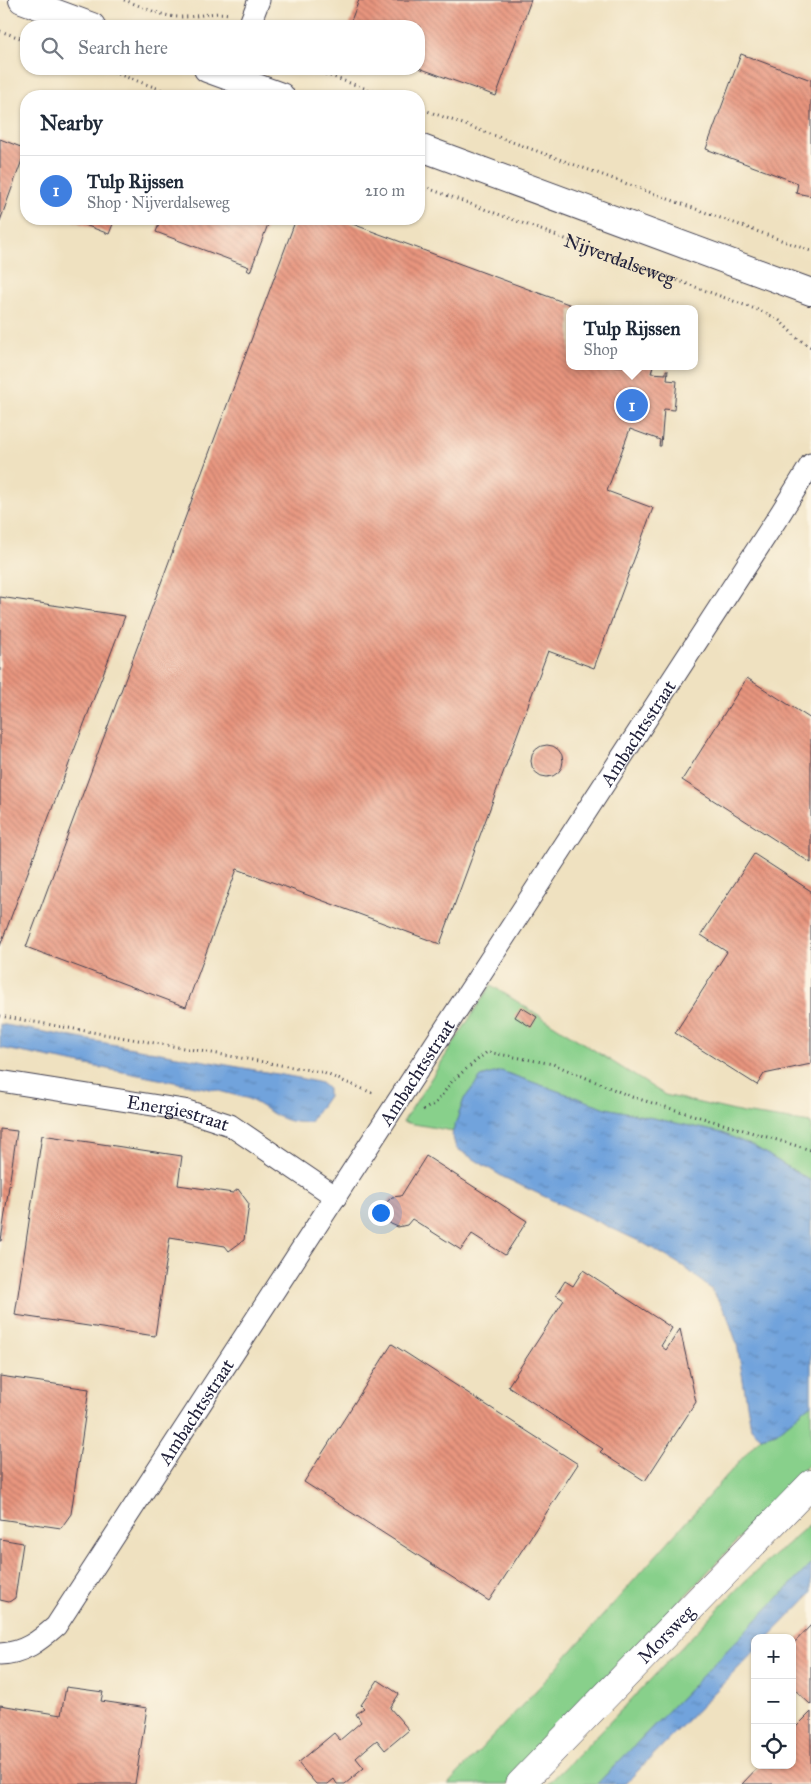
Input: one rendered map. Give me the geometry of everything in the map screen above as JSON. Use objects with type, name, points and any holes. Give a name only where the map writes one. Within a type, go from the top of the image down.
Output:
[{"type":"main road","name":"Morsweg","points":[[520,1784],[811,1484]]},
{"type":"street","points":[[22,0],[76,20]]},
{"type":"street","points":[[252,20],[259,0]]},
{"type":"street","points":[[231,75],[267,90]]},
{"type":"street","name":"Nijverdalseweg","points":[[425,149],[811,292]]},
{"type":"street","name":"Ambachtsstraat","points":[[0,1654],[11,1654],[36,1644],[56,1626],[811,464]]},
{"type":"street","name":"Energiestraat","points":[[0,1081],[184,1110],[230,1125],[336,1197]]},
{"type":"path","points":[[124,0],[169,16],[183,17],[211,13],[228,13],[242,20]]},
{"type":"path","points":[[0,31],[20,38]]},
{"type":"path","points":[[121,75],[162,90]]},
{"type":"path","points":[[328,75],[369,90]]},
{"type":"path","points":[[425,110],[811,251]]},
{"type":"path","name":"Nijverdalseweg","points":[[425,187],[766,313],[780,321],[797,338],[811,347]]},
{"type":"green space","points":[[491,985],[665,1095],[743,1113],[811,1123],[811,1181],[755,1147],[722,1133],[606,1108],[501,1071],[481,1077],[464,1099],[453,1131],[403,1122]]},
{"type":"green space","points":[[811,1404],[811,1462],[508,1784],[448,1784],[543,1683],[761,1437],[776,1433]]},
{"type":"green space","points":[[811,1523],[811,1564],[597,1784],[548,1784],[743,1583]]},
{"type":"water","points":[[0,1024],[299,1078],[321,1083],[328,1089],[328,1096],[310,1122],[290,1121],[246,1098],[215,1090],[0,1048]]},
{"type":"water","points":[[501,1071],[606,1108],[722,1133],[755,1147],[811,1181],[811,1404],[776,1433],[761,1437],[751,1428],[737,1344],[727,1315],[712,1290],[683,1266],[643,1243],[503,1177],[456,1148],[452,1134],[464,1099],[481,1077]]},
{"type":"water","points":[[811,1564],[811,1594],[772,1634],[751,1634],[751,1655],[625,1784],[597,1784]]},
{"type":"building","points":[[359,0],[531,0],[496,96],[425,70],[425,20],[351,20]]},
{"type":"building","points":[[741,54],[811,80],[811,196],[796,193],[798,183],[706,149]]},
{"type":"building","points":[[0,139],[20,147],[20,166],[0,221]]},
{"type":"building","points":[[85,225],[113,225],[109,234]]},
{"type":"building","points":[[159,225],[268,225],[250,272],[247,270],[249,267],[156,232]]},
{"type":"building","points":[[294,225],[355,225],[571,305],[566,305],[566,370],[652,370],[651,373],[666,374],[666,370],[668,370],[667,380],[677,381],[674,410],[664,409],[661,446],[659,446],[660,440],[630,429],[607,491],[653,508],[594,668],[548,651],[440,944],[237,869],[186,1007],[26,947]]},
{"type":"building","points":[[0,597],[125,616],[0,946]]},
{"type":"building","points":[[747,678],[811,719],[811,863],[682,780]]},
{"type":"building","points":[[547,745],[559,749],[563,761],[559,773],[547,777],[535,773],[531,761],[535,749]]},
{"type":"building","points":[[754,854],[811,891],[811,1064],[764,1074],[757,1085],[675,1033],[727,952],[701,935]]},
{"type":"building","points":[[521,1007],[537,1017],[531,1027],[515,1017]]},
{"type":"building","points":[[0,1129],[17,1131],[1,1241],[0,1241]]},
{"type":"building","points":[[42,1135],[182,1156],[178,1185],[233,1193],[238,1189],[249,1204],[244,1240],[229,1251],[225,1246],[170,1237],[155,1336],[15,1315]]},
{"type":"building","points":[[426,1156],[527,1221],[505,1255],[472,1234],[461,1250],[412,1219],[407,1225],[398,1227],[391,1224],[385,1218],[384,1210],[386,1203],[392,1197],[401,1196]]},
{"type":"building","points":[[583,1270],[672,1328],[661,1346],[666,1350],[680,1329],[696,1402],[645,1481],[600,1452],[603,1449],[508,1386],[564,1300],[556,1295],[565,1281],[573,1286]]},
{"type":"building","points":[[392,1344],[578,1464],[489,1601],[304,1482]]},
{"type":"building","points":[[0,1376],[89,1389],[71,1514],[61,1528],[0,1519]]},
{"type":"building","points":[[0,1539],[23,1543],[15,1598],[9,1602],[0,1600]]},
{"type":"building","points":[[811,1625],[811,1705],[796,1691],[796,1641]]},
{"type":"building","points":[[378,1680],[399,1694],[390,1708],[409,1730],[385,1750],[377,1740],[366,1749],[356,1758],[364,1768],[345,1784],[337,1784],[334,1779],[328,1784],[316,1784],[298,1763],[334,1733],[340,1740],[361,1722],[356,1714],[364,1708],[361,1705]]},
{"type":"building","points":[[66,1687],[103,1692],[101,1701],[147,1708],[135,1784],[0,1784],[0,1705],[61,1715]]},
{"type":"building","points":[[811,1712],[811,1784],[742,1784],[756,1769],[796,1769],[796,1727]]},
{"type":"place","name":"Tulp Rijssen","points":[[632,405]]}]
